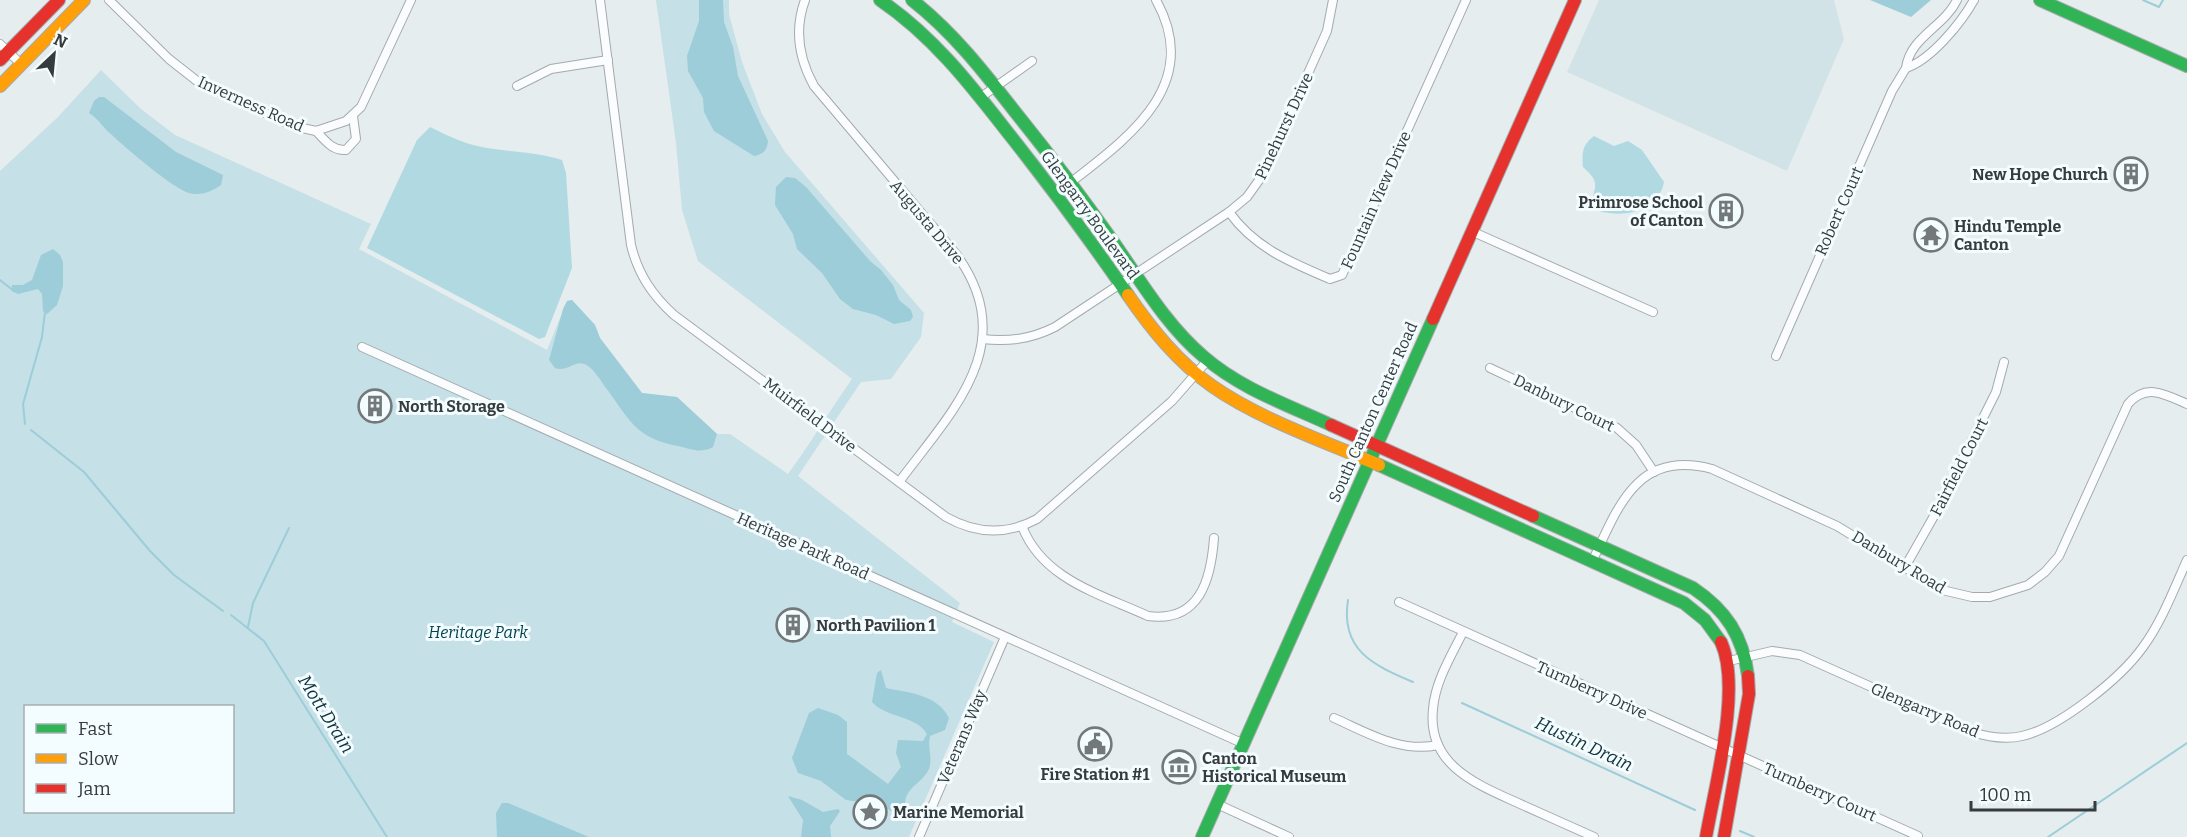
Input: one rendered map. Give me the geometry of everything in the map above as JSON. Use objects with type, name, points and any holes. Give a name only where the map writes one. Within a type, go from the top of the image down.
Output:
[{"type":"street","points":[[21,64],[3,52],[58,0]]},
{"type":"street","points":[[0,86],[84,0]]},
{"type":"street","name":"Inverness Road","points":[[109,0],[196,81],[293,126],[316,130],[335,127],[353,116],[356,139],[346,150],[339,150],[330,146],[316,130]]},
{"type":"street","points":[[353,116],[366,99],[411,0]]},
{"type":"street","name":"Muirfield Drive","points":[[600,0],[631,245],[639,269],[650,290],[674,315],[946,517],[964,526],[993,531],[1022,526],[1048,510],[1172,401],[1207,361]]},
{"type":"street","name":"Augusta Drive","points":[[805,0],[799,39],[808,75],[821,97],[964,266],[980,302],[982,339],[978,364],[967,390],[899,482]]},
{"type":"street","name":"Glengarry Boulevard","points":[[880,0],[913,23],[943,52],[981,97],[1056,194],[1158,339],[1196,375],[1222,393],[1255,410],[1678,601],[1708,621],[1721,640],[1730,661],[1731,690],[1706,837]]},
{"type":"street","name":"Glengarry Boulevard","points":[[912,0],[958,42],[995,86],[1071,182],[1169,323],[1207,361],[1231,378],[1263,393],[1702,593],[1724,612],[1738,633],[1747,656],[1749,693],[1724,837]]},
{"type":"street","points":[[1056,194],[1134,131],[1158,101],[1166,80],[1170,51],[1165,22],[1156,0]]},
{"type":"street","name":"Pinehurst Drive","points":[[982,339],[1014,340],[1041,334],[1121,284],[1229,212],[1247,197],[1262,176],[1327,31],[1333,0]]},
{"type":"street","name":"Fountain View Drive","points":[[1229,212],[1249,236],[1274,254],[1330,279],[1342,275],[1466,0]]},
{"type":"street","name":"South Canton Center Road","points":[[1202,837],[1575,0]]},
{"type":"street","name":"Robert Court","points":[[1776,356],[1892,90],[1906,68],[1908,57],[1916,43],[1946,16],[1957,0]]},
{"type":"street","name":"Robert Court","points":[[1906,68],[1916,65],[1948,34],[1963,19],[1974,0]]},
{"type":"street","points":[[2040,0],[2187,66]]},
{"type":"street","points":[[913,23],[925,10]]},
{"type":"street","points":[[517,86],[551,69],[608,60]]},
{"type":"street","points":[[981,97],[1032,61]]},
{"type":"street","points":[[1472,231],[1653,312]]},
{"type":"street","name":"Heritage Park Road","points":[[362,347],[1244,744]]},
{"type":"street","name":"Fairfield Court","points":[[1905,567],[1934,516],[1996,392],[2004,363]]},
{"type":"street","name":"Danbury Court","points":[[1490,368],[1617,428],[1636,445],[1654,472]]},
{"type":"street","name":"Danbury Road","points":[[1592,562],[1625,496],[1643,478],[1654,472],[1682,465],[1712,469],[1837,526],[1942,590],[1972,597],[2005,594],[2028,585],[2045,572],[2063,548],[2128,404],[2134,398],[2154,391],[2187,404]]},
{"type":"street","points":[[1255,410],[1263,393]]},
{"type":"street","points":[[1447,496],[1455,480]]},
{"type":"street","points":[[1022,526],[1034,550],[1054,571],[1148,616],[1158,617],[1181,612],[1198,598],[1208,577],[1214,538]]},
{"type":"street","points":[[1552,544],[1559,528]]},
{"type":"street","name":"Glengarry Road","points":[[1730,661],[1772,651],[1800,655],[1972,732],[1997,738],[2022,736],[2052,724],[2107,685],[2127,667],[2153,632],[2187,560]]},
{"type":"street","points":[[1678,601],[1685,585]]},
{"type":"street","name":"Turnberry Drive","points":[[1399,602],[1721,748]]},
{"type":"street","points":[[1463,632],[1436,693],[1432,718],[1438,745],[1453,768],[1472,782],[1594,837]]},
{"type":"street","name":"Veterans Way","points":[[919,837],[1005,637]]},
{"type":"street","points":[[1334,718],[1401,746],[1438,745]]},
{"type":"street","name":"Turnberry Court","points":[[1721,748],[1918,836]]},
{"type":"street","points":[[1217,804],[1289,837]]},
{"type":"shaded area","points":[[699,0],[723,0],[724,22],[733,47],[738,76],[768,141],[766,150],[760,154],[754,156],[714,131],[704,112],[703,98],[688,71],[687,56],[699,21]]},
{"type":"shaded area","points":[[1599,0],[1834,0],[1844,39],[1787,171],[1567,72]]},
{"type":"shaded area","points":[[1870,0],[1931,0],[1911,17]]},
{"type":"shaded area","points":[[99,97],[104,97],[176,152],[223,175],[221,185],[200,194],[186,192],[148,166],[89,113],[94,101]]},
{"type":"shaded area","points":[[430,127],[480,147],[562,160],[566,173],[572,268],[545,337],[539,339],[367,248],[417,140]]},
{"type":"shaded area","points":[[1594,136],[1614,146],[1628,141],[1642,150],[1664,182],[1654,201],[1635,212],[1601,212],[1591,208],[1595,181],[1583,167],[1583,158],[1585,146]]},
{"type":"shaded area","points":[[786,177],[795,178],[806,187],[870,261],[881,270],[893,285],[899,300],[911,310],[913,317],[910,321],[894,324],[876,315],[853,309],[840,299],[822,273],[797,249],[793,234],[775,205],[776,187]]},
{"type":"shaded area","points":[[53,249],[60,255],[63,262],[63,286],[57,305],[47,314],[43,311],[42,294],[38,289],[18,294],[12,291],[12,285],[23,285],[32,280],[41,255]]},
{"type":"shaded area","points":[[572,300],[595,325],[600,338],[642,393],[677,397],[717,434],[713,447],[696,450],[652,438],[635,426],[588,366],[580,363],[564,369],[555,368],[549,360],[563,309],[567,301]]},
{"type":"shaded area","points":[[881,670],[886,688],[930,699],[944,710],[949,718],[945,730],[930,736],[929,769],[909,791],[904,809],[897,814],[880,805],[846,800],[821,781],[798,773],[792,758],[809,713],[818,708],[838,715],[847,722],[847,754],[888,784],[901,767],[896,753],[898,740],[923,741],[927,734],[916,723],[885,711],[872,702],[877,673]]},
{"type":"shaded area","points":[[788,796],[802,800],[823,812],[838,809],[840,811],[830,826],[831,837],[801,837],[803,820]]},
{"type":"shaded area","points":[[502,803],[508,803],[589,837],[497,837],[496,813]]},
{"type":"green space","name":"Heritage Park","points":[[656,0],[729,0],[729,14],[742,62],[762,114],[785,152],[924,313],[921,337],[891,379],[861,382],[798,476],[960,603],[952,622],[994,642],[909,837],[0,837],[0,171],[58,117],[101,70],[141,109],[175,135],[371,224],[359,249],[547,350],[567,301],[572,300],[595,325],[600,338],[642,393],[677,397],[717,434],[730,434],[788,474],[852,379],[698,261],[682,210],[676,143]]},
{"type":"waterway","points":[[2143,0],[2159,7],[2163,0]]},
{"type":"waterway","name":"Mott Drain","points":[[0,280],[14,291]]},
{"type":"waterway","name":"Mott Drain","points":[[25,424],[23,404],[42,337],[45,312]]},
{"type":"waterway","name":"Mott Drain","points":[[31,430],[84,472],[150,551],[174,575],[223,611]]},
{"type":"waterway","points":[[248,627],[253,603],[289,528]]},
{"type":"waterway","name":"Hustin Drain","points":[[1348,600],[1349,632],[1362,653],[1385,669],[1413,682]]},
{"type":"waterway","name":"Mott Drain","points":[[231,615],[264,641],[387,837]]},
{"type":"waterway","name":"Hustin Drain","points":[[1462,703],[1695,810]]},
{"type":"waterway","name":"Hustin Drain","points":[[2048,837],[2187,743]]},
{"type":"waterway","name":"Hustin Drain","points":[[1740,831],[1754,837]]},
{"type":"traffic: fast","points":[[880,0],[917,29],[965,79],[1055,194],[1128,295]]},
{"type":"traffic: fast","points":[[912,0],[954,39],[992,83],[1077,191],[1143,286],[1190,344],[1233,378],[1331,425]]},
{"type":"traffic: fast","points":[[2040,0],[2187,66]]},
{"type":"traffic: fast","points":[[1202,837],[1433,319]]},
{"type":"traffic: fast","points":[[1379,465],[1684,603],[1705,620],[1721,642]]},
{"type":"traffic: fast","points":[[1533,516],[1693,588],[1705,596],[1724,615],[1737,636],[1748,676]]},
{"type":"traffic: slow","points":[[0,86],[84,0]]},
{"type":"traffic: slow","points":[[1128,295],[1166,345],[1212,386],[1250,409],[1379,465]]},
{"type":"traffic: jam","points":[[0,60],[59,0]]},
{"type":"traffic: jam","points":[[1433,319],[1575,0]]},
{"type":"traffic: jam","points":[[1331,425],[1533,516]]},
{"type":"traffic: jam","points":[[1706,837],[1728,710],[1727,661],[1721,642]]},
{"type":"traffic: jam","points":[[1724,837],[1749,694],[1748,676]]},
{"type":"place","name":"New Hope Church","points":[[2131,174]]},
{"type":"place","name":"Primrose School of Canton","points":[[1726,211]]},
{"type":"place","name":"Hindu Temple Canton","points":[[1931,235]]},
{"type":"place","name":"North Storage","points":[[375,406]]},
{"type":"place","name":"North Pavilion 1","points":[[793,625]]},
{"type":"place","name":"Fire Station #1","points":[[1095,744]]},
{"type":"place","name":"Canton Historical Museum","points":[[1179,767]]},
{"type":"place","name":"Marine Memorial","points":[[870,812]]}]
